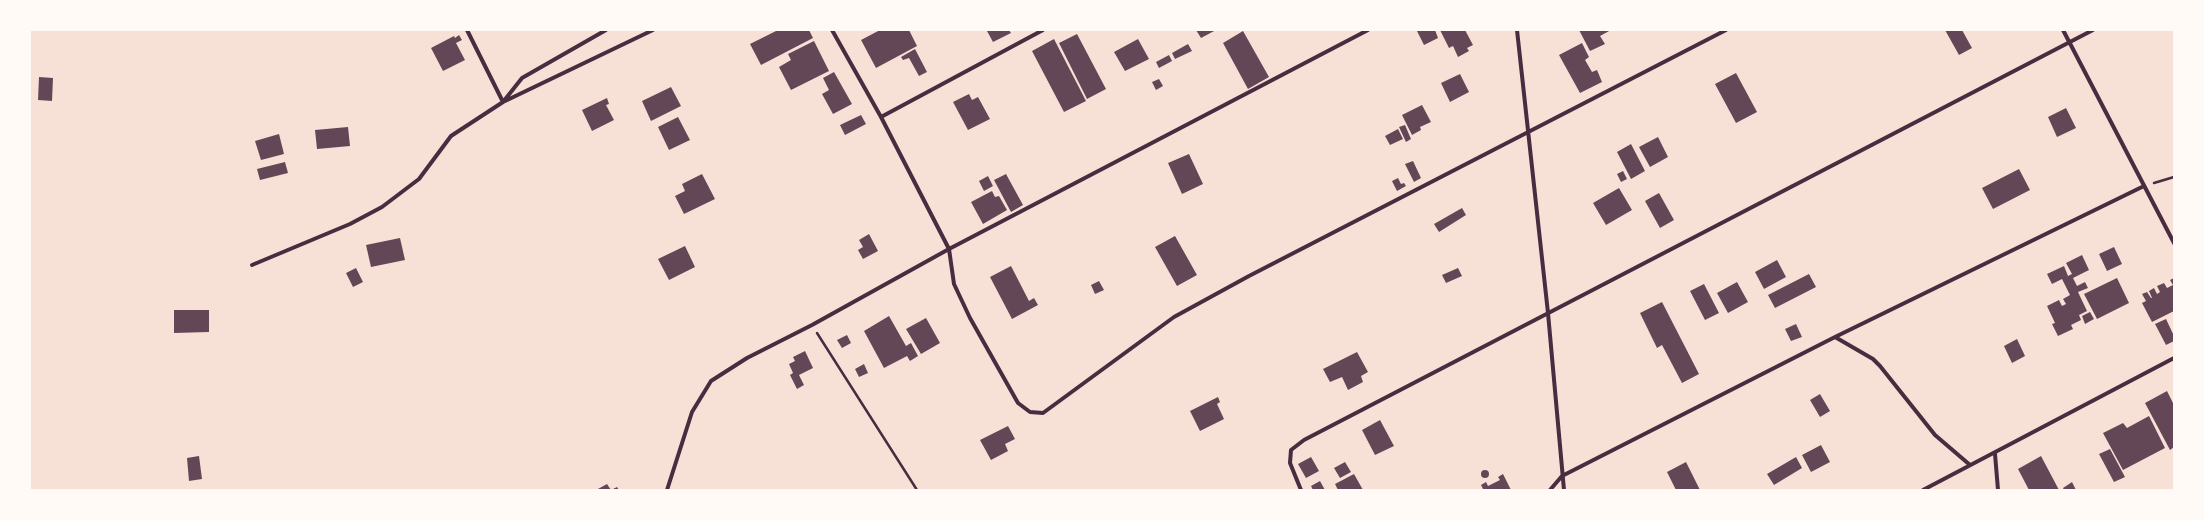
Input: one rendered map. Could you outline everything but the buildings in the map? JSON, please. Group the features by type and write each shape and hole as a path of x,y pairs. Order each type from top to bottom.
{"street":[{"path":"466,30 503,102"},
{"path":"503,102 522,78 606,30"},
{"path":"252,265 350,224 382,207 419,179 451,136 503,102 653,30"},
{"path":"832,30 880,117 949,250 954,284 970,318 1018,403 1030,412 1043,413 1174,317 1249,276 1726,30"},
{"path":"880,117 1043,30"},
{"path":"667,490 692,412 711,381 747,358 812,326 949,250 1368,30"},
{"path":"1517,30 1548,313 1564,490"},
{"path":"2063,30 2174,243"},
{"path":"1301,490 1290,463 1291,450 1304,440 2093,30"},
{"path":"1550,490 1562,476 1835,337 2144,186"},
{"path":"1835,337 1873,359 1935,435 1970,465"},
{"path":"1923,490 1970,465 1995,454 2174,358"},
{"path":"1995,454 1998,490"}],"path":[{"path":"2144,186 2174,177"},
{"path":"812,326 918,490"}]}
